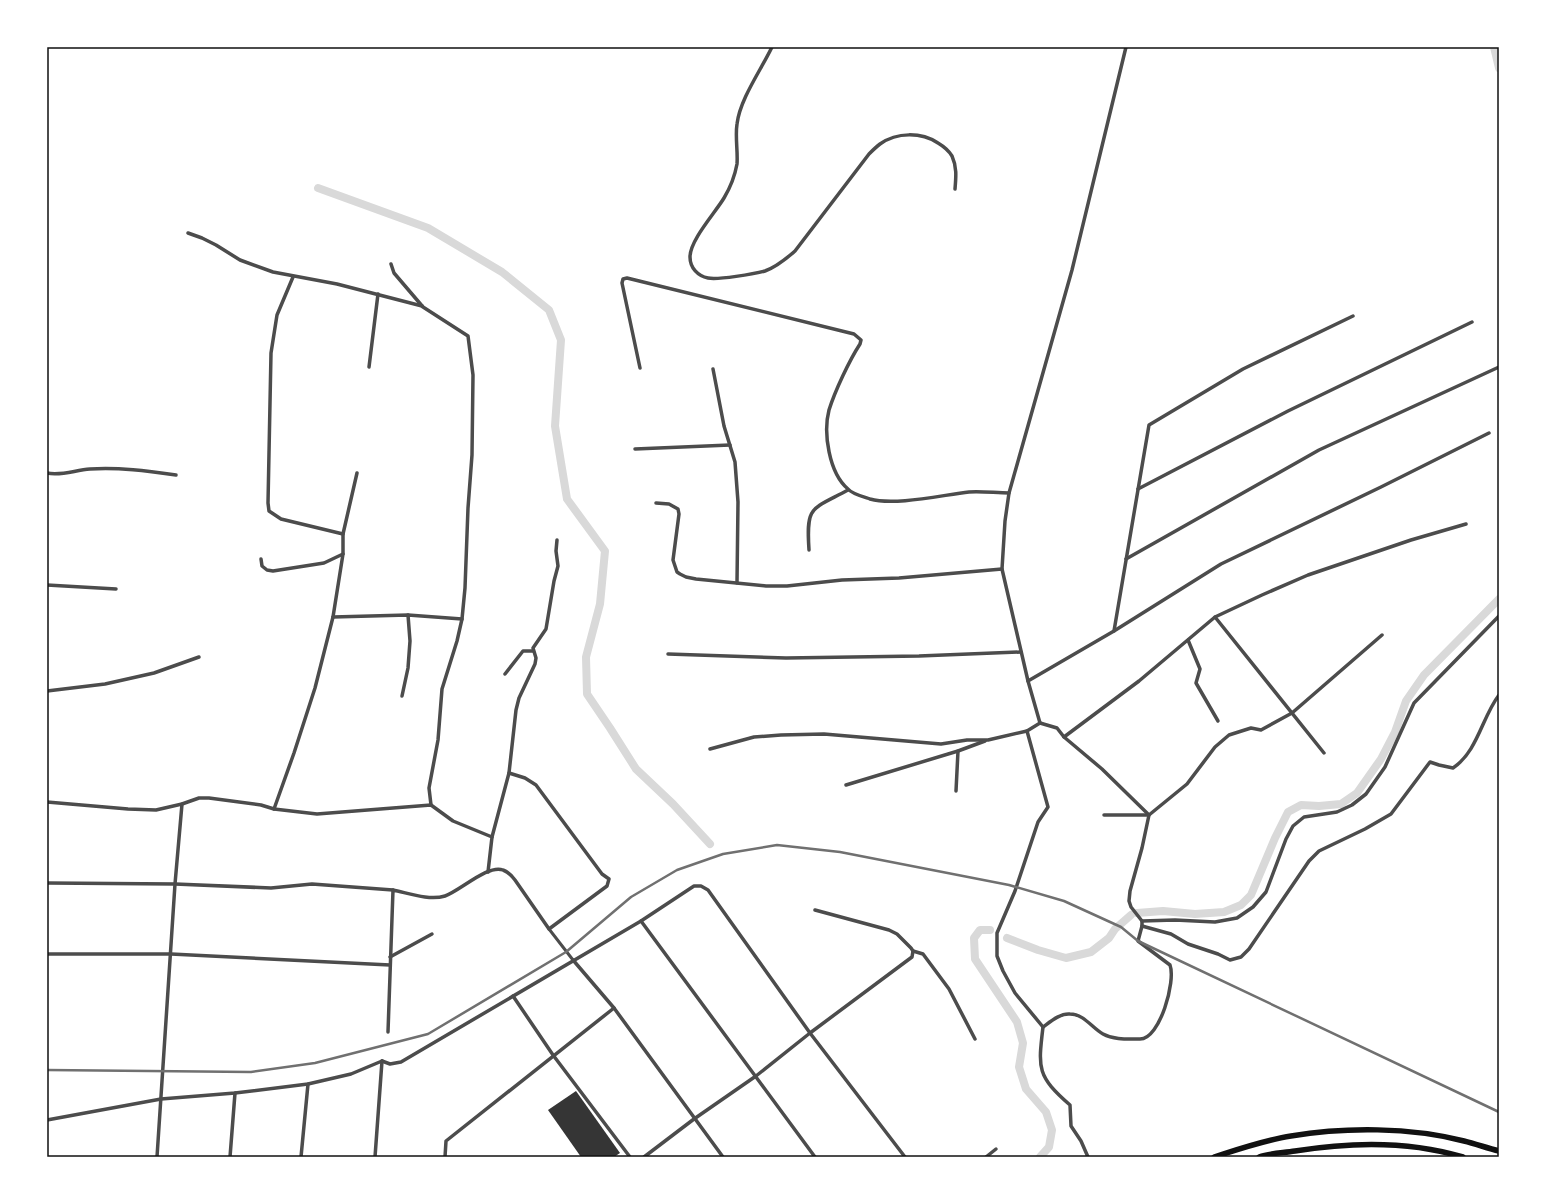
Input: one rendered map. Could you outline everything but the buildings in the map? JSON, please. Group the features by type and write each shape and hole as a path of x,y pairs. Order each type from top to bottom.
{"main road":[{"path":"1214,1157 1290,1136 1334,1131 1374,1130 1422,1133 1463,1140 1499,1152"},
{"path":"1259,1157 1323,1146 1368,1145 1411,1147 1464,1157"}],"street":[{"path":"772,47 745,98 737,124 737,163 725,197 691,248 690,259 693,268 698,275 709,279 743,276 766,271 781,262 795,251 869,154 880,144 897,136 915,135 930,138 942,145 951,154 956,169 955,189"},
{"path":"1040,723 1028,681 1002,569 1004,521 1009,493 1072,270 1126,47"},
{"path":"188,233 216,244 240,260 273,272 293,277 337,284 423,307 468,336 473,375 472,455 468,508 465,588 462,619 457,641 442,689 438,740 429,788 431,805"},
{"path":"391,264 394,273 423,307"},
{"path":"293,277 277,316 271,352 269,511 281,519 343,534"},
{"path":"640,368 622,283 623,280 627,278 854,334 861,340 860,344 840,383 829,411 827,432 829,456 837,476 848,490 870,499 896,501 971,492 1009,493"},
{"path":"369,367 378,294"},
{"path":"1114,631 1149,425 1243,369 1353,316"},
{"path":"1138,490 1288,411 1472,322"},
{"path":"1126,559 1319,450 1499,367"},
{"path":"713,369 724,426 735,462 738,502 737,583"},
{"path":"1028,681 1114,631 1221,564 1381,488 1489,433"},
{"path":"636,449 730,444"},
{"path":"47,473 56,475 90,469 119,469 176,474"},
{"path":"274,809 294,753 314,688 332,618 342,554 343,534 357,472"},
{"path":"809,550 808,522 812,511 824,502 848,490"},
{"path":"656,503 669,504 678,509 679,514 673,560 677,572 696,579 766,586 787,586 842,580 1002,569"},
{"path":"1064,737 1139,681 1215,617 1308,575 1411,540 1466,524"},
{"path":"488,872 492,837 509,773 516,710 519,698 536,661 533,651 534,645 546,629 548,623 554,581 558,566 556,551 557,540"},
{"path":"260,559 262,566 267,570 273,571 324,563 342,554"},
{"path":"47,585 116,589"},
{"path":"332,618 408,615 462,619"},
{"path":"402,696 408,668 410,642 408,615"},
{"path":"1142,921 1175,920 1215,922 1237,918 1253,907 1266,892 1286,839 1293,826 1304,816 1337,812 1352,805 1366,794 1385,767 1414,702 1499,616"},
{"path":"1215,617 1324,753"},
{"path":"1042,1027 1060,1016 1069,1013 1080,1016 1102,1034 1116,1039 1142,1040 1152,1034 1158,1025 1167,1000 1172,970 1170,965 1138,941 1142,921 1131,908 1129,901 1130,891 1142,848 1149,815 1187,784 1215,747 1229,735 1251,728 1261,730 1292,713 1382,635"},
{"path":"1188,640 1200,668 1196,683 1218,721"},
{"path":"505,674 523,651 533,651"},
{"path":"668,654 786,658 919,656 1021,652"},
{"path":"47,691 119,681 154,673 199,657"},
{"path":"1142,926 1171,934 1188,944 1218,954 1230,960 1241,957 1249,949 1309,861 1319,851 1365,829 1391,814 1430,762 1439,766 1453,768 1460,763 1482,730 1494,701 1499,695"},
{"path":"846,785 958,751 988,740 1027,731 1040,723 1057,728 1064,737 1102,769 1149,815"},
{"path":"1027,731 1048,807 1038,822 1015,891 997,933 997,956 1015,993 1042,1027 1040,1056 1043,1076 1054,1090 1070,1105 1071,1126 1081,1141 1088,1157"},
{"path":"710,749 754,737 781,735 824,734 940,744 967,740 988,740"},
{"path":"956,791 958,751"},
{"path":"509,773 525,778 536,785 602,874 609,879 607,886 604,889 549,929"},
{"path":"47,802 156,810 182,804 199,798 209,798 261,805 274,809 317,814 431,805 453,821 492,837"},
{"path":"156,1157 182,804"},
{"path":"1104,815 1149,815"},
{"path":"47,883 175,884 271,888 312,884 393,890 430,897 444,896 488,872 498,869 509,873 573,960 614,1008 723,1157"},
{"path":"47,1120 161,1099 235,1093 308,1084 351,1074 382,1061 390,1064 396,1064 641,921 694,886 701,886 708,890 810,1033 905,1157"},
{"path":"388,1032 393,890"},
{"path":"815,910 894,932 913,951 923,954 949,989 976,1039"},
{"path":"641,921 815,1157"},
{"path":"390,957 432,934"},
{"path":"644,1157 694,1119 756,1076 810,1033 912,957 913,951"},
{"path":"47,954 171,954 390,965"},
{"path":"513,996 553,1055 630,1157"},
{"path":"445,1157 446,1141 614,1008"},
{"path":"375,1157 382,1061"},
{"path":"301,1157 308,1084"},
{"path":"230,1157 235,1093"},
{"path":"986,1157 996,1149"}],"waterway":[{"path":"1494,47 1499,68"},
{"path":"318,188 428,228 502,272 549,310 561,340 555,426 567,499 605,551 600,604 586,657 587,694 636,769 673,804 710,844"},
{"path":"1137,913 1163,911 1195,914 1224,912 1241,905 1251,895 1275,838 1288,812 1301,805 1319,806 1341,804 1357,793 1381,759 1395,732 1406,701 1424,675 1499,599"},
{"path":"1007,938 1038,950 1066,958 1091,952 1109,938 1115,929 1131,915"},
{"path":"990,930 980,930 974,938 975,959 1017,1022 1023,1043 1019,1067 1026,1089 1046,1112 1052,1130 1049,1147 1040,1157"}],"railway":[{"path":"47,1070 251,1072 315,1063 428,1034 566,952 631,897 677,870 723,854 777,845 840,852 1009,885 1064,901 1121,927 1138,941 1499,1112"}]}
